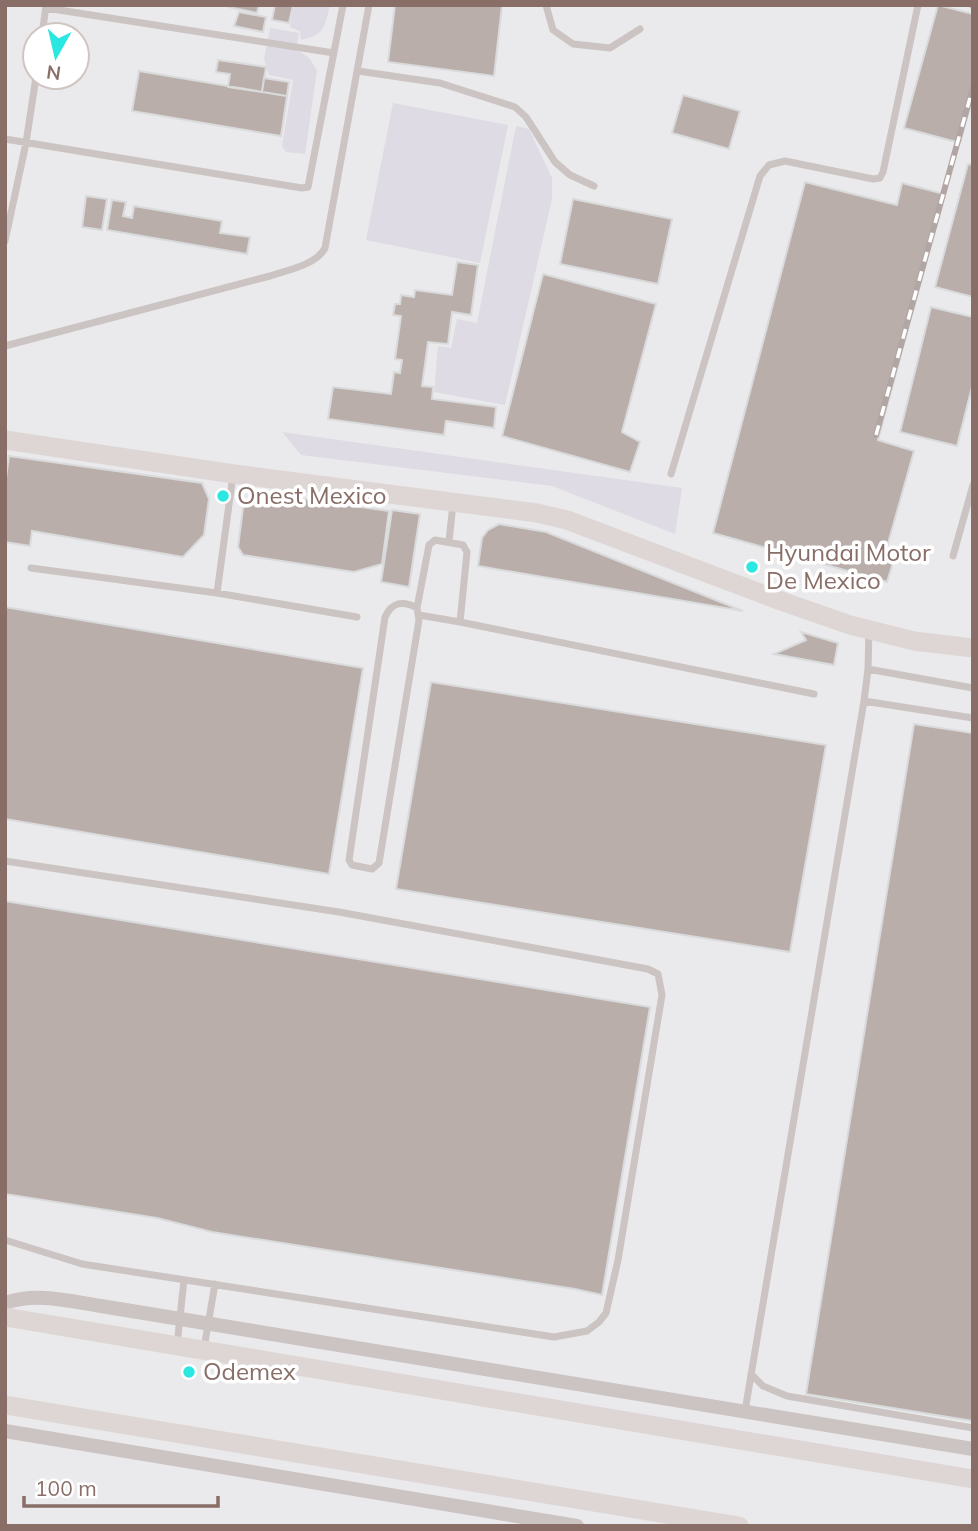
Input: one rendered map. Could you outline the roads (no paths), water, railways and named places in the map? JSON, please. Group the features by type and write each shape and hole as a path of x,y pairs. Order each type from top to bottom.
{"main road":[{"path":"5,440 233,474 501,507 567,520 850,625 914,641 973,648"},
{"path":"5,1317 973,1479"},
{"path":"5,1405 739,1526"}],"street":[{"path":"5,1303 23,1298 44,1297 973,1449"},
{"path":"5,1431 577,1526"}],"lane":[{"path":"5,139 305,188 310,183 343,5"},
{"path":"5,346 270,276 320,256 325,248 369,5"},
{"path":"546,5 553,30 573,44 610,48 639,29"},
{"path":"671,474 760,176 769,165 785,161 873,179 880,178 918,5"},
{"path":"46,7 334,53"},
{"path":"358,71 440,83 515,107 526,117 555,162 577,180 594,186"},
{"path":"5,241 26,144 34,91"},
{"path":"217,593 233,474"},
{"path":"953,556 973,485"},
{"path":"449,541 453,501"},
{"path":"460,622 467,552 463,545 435,540 430,542 418,612 379,863 372,869 356,867 349,860 385,617 392,606 398,603 409,604 418,612 460,622 814,694"},
{"path":"31,568 217,593 357,617"},
{"path":"745,1411 864,701 869,628"},
{"path":"868,669 973,688"},
{"path":"864,701 973,718"},
{"path":"5,861 339,912 648,969 658,974 662,995 618,1260 606,1313 593,1326 578,1334 554,1337 82,1264 5,1240"},
{"path":"176,1347 184,1280"},
{"path":"203,1352 215,1284"},
{"path":"751,1374 763,1386 787,1396 973,1428"}],"railway":[{"path":"876,435 973,87"}],"place":[{"name":"Onest Mexico","path":"223,496"},
{"name":"Hyundai Motor De Mexico","path":"752,567"},
{"name":"Odemex","path":"189,1372"}]}
